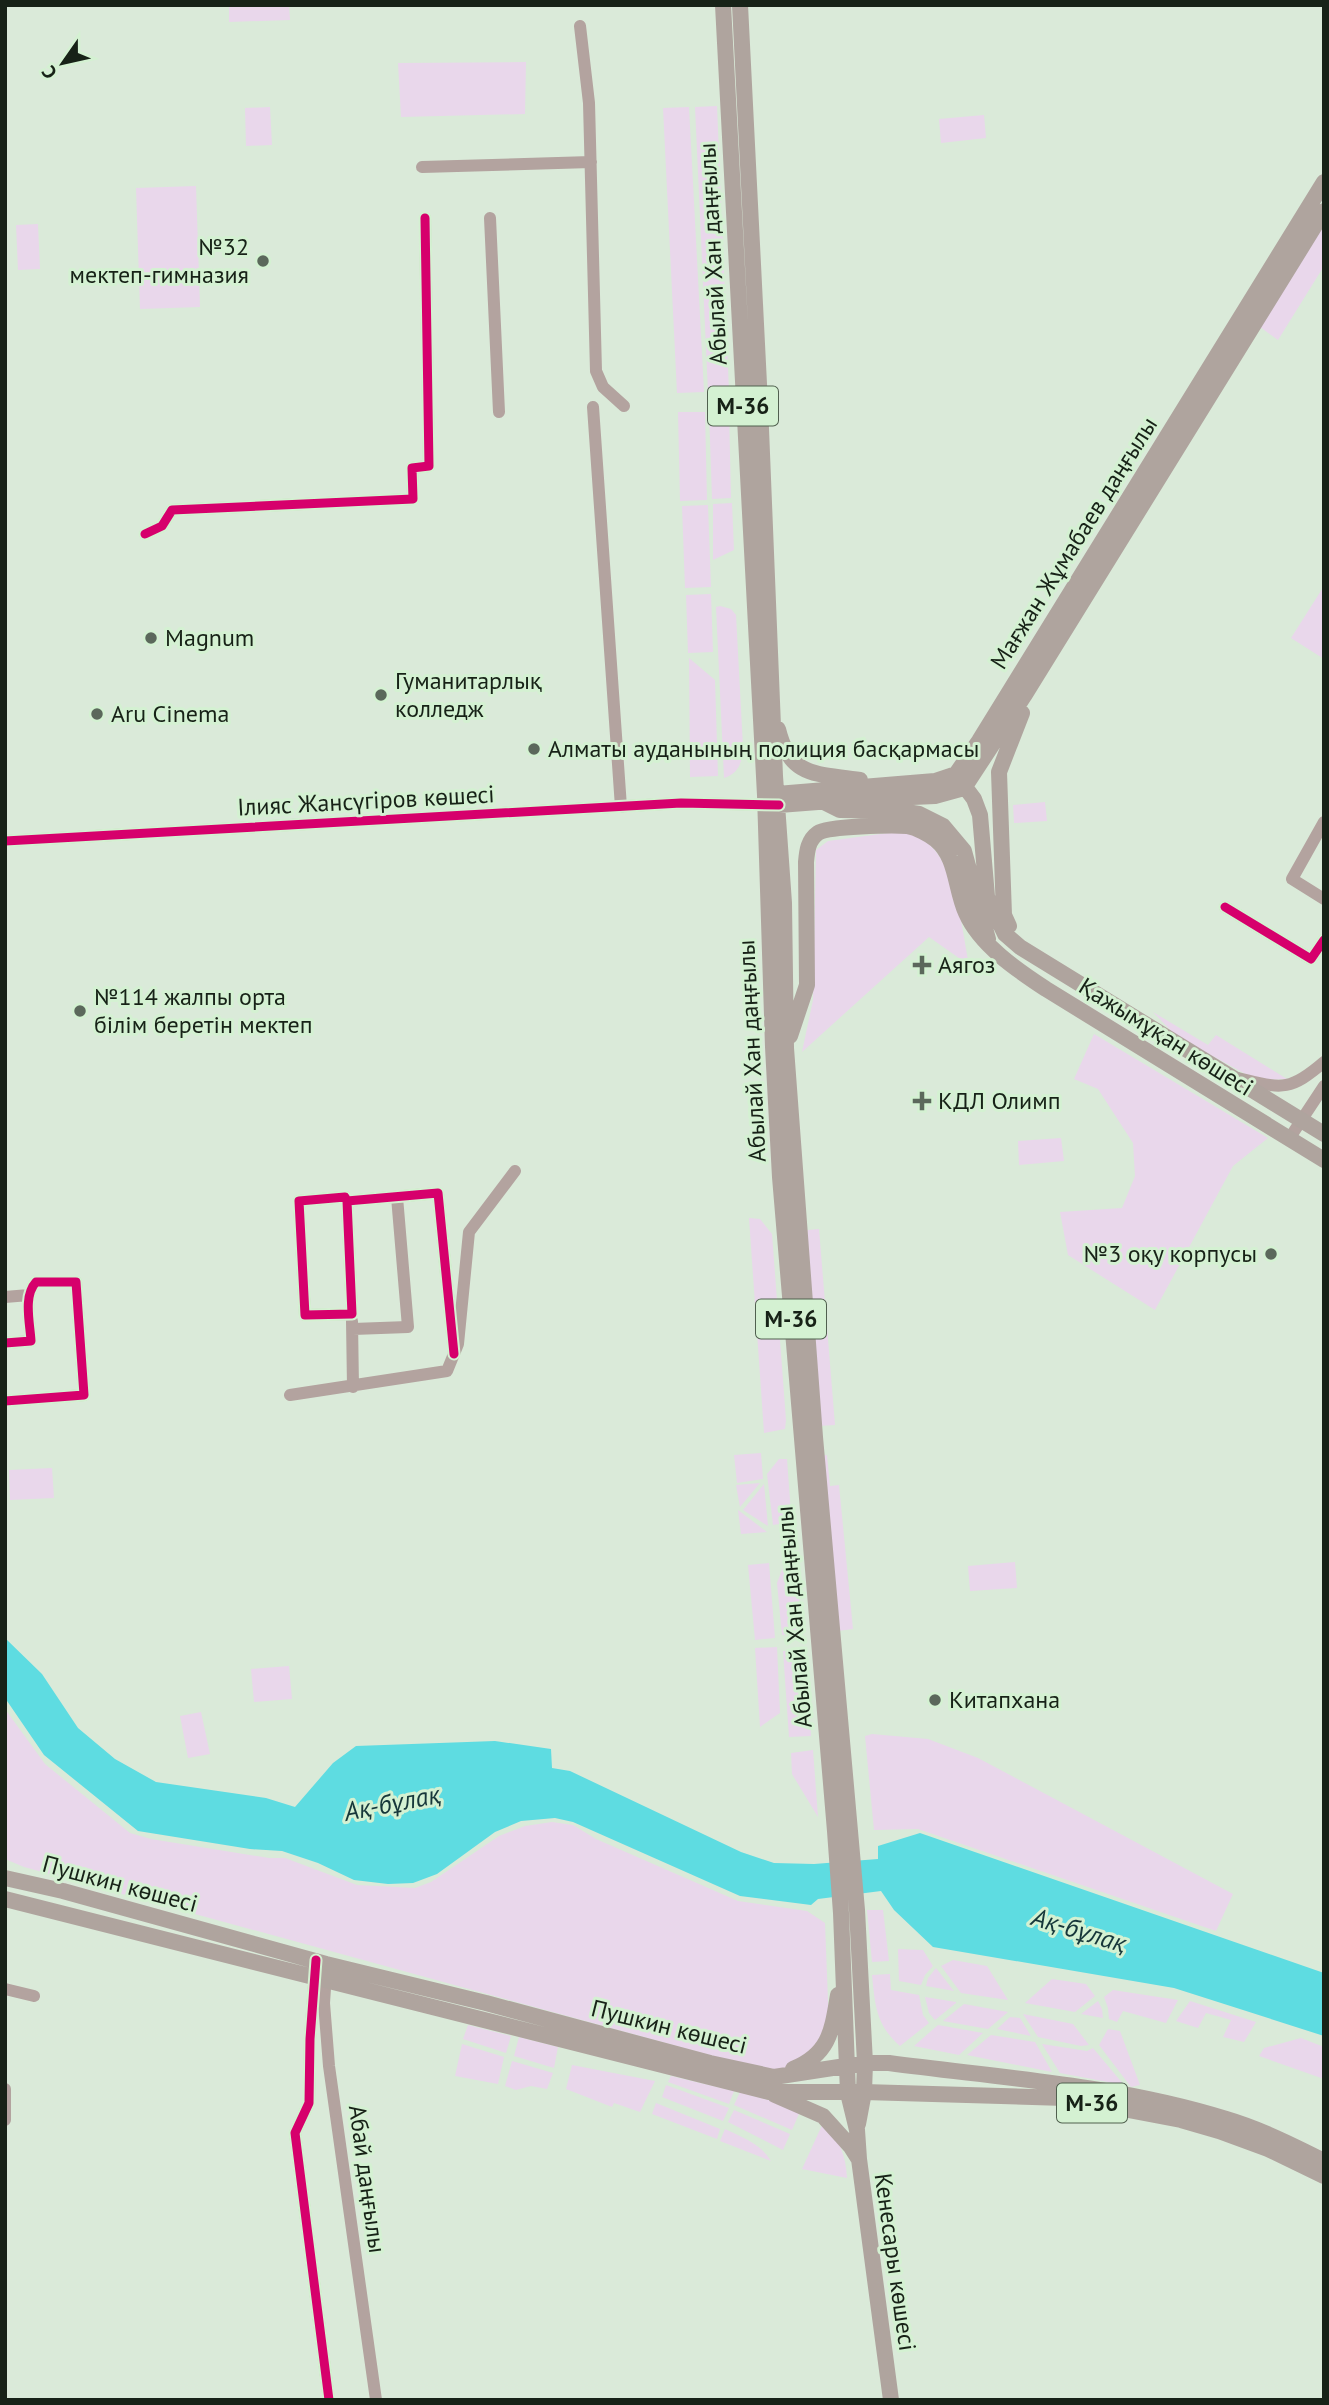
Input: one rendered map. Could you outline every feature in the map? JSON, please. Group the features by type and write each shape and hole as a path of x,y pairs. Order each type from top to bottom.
{"main road":[{"name":"Абылай Хан даңғылы","path":"723,5 771,800 783,903 786,1048 842,1830"},
{"name":"Абылай Хан даңғылы","path":"740,5 761,415 771,679 773,1047 782,1209 865,2063 856,2092"},
{"name":"Мағжан Жұмабаев даңғылы","path":"960,781 979,741 1324,182"},
{"name":"Мағжан Жұмабаев даңғылы","path":"960,781 1024,696 1324,211"},
{"path":"771,679 781,738 795,762 807,771 821,776 886,785"},
{"path":"1020,947 1004,915 999,772 1023,711 1024,696"},
{"path":"771,800 886,785 960,781"},
{"path":"771,800 824,802 935,796 960,781"},
{"path":"960,781 974,799 980,814 990,945"},
{"path":"824,802 840,810 900,810 919,814 943,826 964,851 990,945"},
{"name":"Қажымұқан көшесі","path":"786,1048 807,985 808,846 817,834 830,828 908,826 936,840 946,850 970,922 1009,963 1042,987 1324,1160"},
{"path":"987,897 1005,934 1020,947"},
{"name":"Қажымұқан көшесі","path":"1020,947 1324,1134"},
{"path":"5,1867 63,1891"},
{"name":"Пушкин көшесі","path":"5,1878 63,1891 321,1970"},
{"name":"Пушкин көшесі","path":"5,1899 321,1970 772,2085 856,2092 1065,2098 1181,2120 1268,2149 1324,2176"},
{"name":"Абылай Хан даңғылы","path":"849,1912 843,1965 847,2066 856,2092"},
{"path":"843,1965 832,2030 822,2051 772,2085 823,2116 859,2159"},
{"name":"Пушкин көшесі","path":"772,2085 847,2066 889,2063 1116,2092 1228,2119 1324,2161"},
{"path":"925,2094 917,2082 919,2075 929,2068"},
{"name":"Кенесары көшесі","path":"856,2092 859,2159 891,2400"}],"street":[{"path":"580,26 590,103 596,371 603,387 624,406"},
{"path":"422,167 591,162"},
{"path":"145,534 162,526 172,510 413,499 412,468 429,466 425,218"},
{"path":"490,218 499,412"},
{"path":"593,407 621,807"},
{"name":"Ілияс Жансүгіров көшесі","path":"5,841 681,803 728,805 771,800"},
{"path":"1324,822 1292,878 1324,899"},
{"path":"1225,906 1311,959 1324,940"},
{"path":"1230,1076 1275,1087 1295,1084 1324,1062"},
{"path":"1289,1139 1324,1086"},
{"path":"290,1395 447,1371 458,1344 469,1231 515,1171"},
{"path":"352,1314 305,1315 299,1201 438,1193 454,1354"},
{"path":"353,1329 408,1327 397,1197"},
{"path":"347,1200 354,1387"},
{"path":"5,1343 32,1341 29,1296 30,1289 37,1282 76,1282 84,1395 5,1401"},
{"path":"5,1297 29,1296"},
{"path":"321,1970 310,2039 309,2103 295,2133 329,2400"},
{"name":"Абай даңғылы","path":"321,1970 329,2066 372,2399"},
{"path":"5,1989 34,1996"},
{"path":"5,2089 5,2120"}],"shaded area":[{"path":"229,5 289,5 290,20 229,22"},
{"path":"526,62 525,114 401,117 398,63"},
{"path":"717,106 729,391 708,392 695,107"},
{"path":"270,107 272,145 246,146 245,108"},
{"path":"689,107 704,392 677,393 663,108"},
{"path":"984,115 986,138 941,143 939,119"},
{"path":"196,186 200,307 140,309 136,188"},
{"path":"38,224 40,269 18,270 16,225"},
{"path":"1324,224 1324,266 1278,340 1260,327"},
{"path":"709,411 729,411 731,498 712,499"},
{"path":"678,412 705,412 707,500 680,501"},
{"path":"732,503 734,550 713,560 713,504"},
{"path":"708,505 711,587 685,588 682,506"},
{"path":"1324,586 1324,659 1291,638"},
{"path":"711,594 713,652 688,653 686,595"},
{"path":"716,607 731,609 736,615 743,747 739,767 724,778"},
{"path":"689,658 715,680 718,776 690,777"},
{"path":"1045,802 1047,821 1014,823 1013,805"},
{"path":"909,832 932,847 947,871 957,903 969,965 929,937 802,1052 813,1000 816,850 828,841"},
{"path":"1153,1012 1208,1045 1216,1035 1287,1079 1267,1080 1251,1077 1176,1036"},
{"path":"1094,1034 1268,1138 1233,1166 1155,1310 1068,1255 1060,1212 1122,1208 1135,1176 1133,1143 1098,1089 1074,1079"},
{"path":"1061,1138 1064,1161 1019,1165 1018,1141"},
{"path":"749,1218 760,1219 772,1234 786,1420 785,1429 764,1433"},
{"path":"819,1229 835,1425 818,1426 803,1234 808,1230"},
{"path":"761,1453 763,1479 737,1483 734,1455"},
{"path":"827,1455 830,1486 839,1485 853,1629 838,1631 819,1456"},
{"path":"779,1459 787,1459 791,1514 785,1523 773,1525 767,1474"},
{"path":"52,1468 54,1498 10,1500 9,1470"},
{"path":"760,1483 740,1507 736,1485"},
{"path":"764,1484 768,1526 743,1510"},
{"path":"738,1510 767,1532 741,1534"},
{"path":"1015,1562 1017,1588 970,1591 968,1566"},
{"path":"769,1563 775,1638 755,1640 748,1565"},
{"path":"789,1566 797,1583 803,1631 798,1636 782,1635 777,1583 783,1567"},
{"path":"777,1647 780,1713 760,1727 755,1648"},
{"path":"805,1650 811,1736 789,1737 783,1651"},
{"path":"289,1666 292,1699 254,1702 251,1669"},
{"path":"5,1709 45,1764 130,1833 151,1839 269,1858 285,1858 357,1885 415,1888 431,1882 499,1836 525,1826 552,1822 573,1825 596,1839 738,1901 807,1911 825,1923 829,2027 808,2059 775,2073 24,1867 5,1859"},
{"path":"201,1712 210,1754 188,1758 180,1716"},
{"path":"872,1734 928,1739 978,1758 1233,1894 1216,1931 918,1829 874,1830 865,1736"},
{"path":"813,1750 818,1817 792,1774 791,1753"},
{"path":"867,1910 883,1910 889,1961 872,1962"},
{"path":"898,1949 923,1950 933,1966 921,1985 899,1981"},
{"path":"953,1960 987,1966 1008,2000 961,1993 941,1966"},
{"path":"936,1968 954,1991 926,1986 928,1978"},
{"path":"890,1974 891,1990 919,1995 923,2015 929,2023 900,2046 881,2022 874,1996 872,1975"},
{"path":"1052,1979 1086,1984 1095,1996 1075,2012 1025,2003"},
{"path":"1113,1990 1178,2000 1166,2023 1123,2011 1117,2022 1109,2019 1104,1997"},
{"path":"925,1997 956,2003 935,2020 929,2013"},
{"path":"1098,2001 1103,2018 1081,2014"},
{"path":"1190,2001 1256,2022 1244,2042 1223,2037 1231,2020 1206,2013 1198,2028 1176,2021"},
{"path":"964,2004 1008,2012 988,2029 943,2021"},
{"path":"1023,2014 1073,2024 1089,2045 1081,2046 1038,2037"},
{"path":"1010,2017 1020,2018 1031,2036 997,2029"},
{"path":"468,2025 511,2036 506,2053 463,2039"},
{"path":"938,2025 983,2033 959,2055 914,2046"},
{"path":"1108,2029 1120,2031 1140,2085 1131,2087 1099,2045"},
{"path":"991,2035 1035,2042 1052,2072 967,2055"},
{"path":"519,2037 558,2047 554,2068 514,2056"},
{"path":"1301,2038 1324,2047 1324,2079 1259,2056 1264,2048"},
{"path":"462,2044 504,2057 498,2084 455,2076"},
{"path":"1042,2044 1087,2051 1093,2048 1124,2085 1060,2073"},
{"path":"512,2061 553,2073 547,2089 531,2086 516,2090 505,2086"},
{"path":"572,2065 655,2081 640,2112 614,2103 612,2107 566,2089"},
{"path":"671,2076 734,2091 729,2104 668,2082"},
{"path":"666,2085 729,2108 723,2121 662,2097"},
{"path":"740,2092 801,2109 792,2130 734,2105"},
{"path":"656,2103 720,2129 717,2139 652,2114"},
{"path":"734,2110 790,2134 783,2150 728,2122"},
{"path":"823,2123 841,2148 847,2178 802,2169"},
{"path":"725,2129 756,2145 771,2161 720,2141"}],"water":[{"name":"Ақ-бұлақ","path":"5,1638 42,1674 78,1728 115,1759 156,1782 266,1798 295,1807 333,1763 356,1746 495,1741 551,1749 552,1768 570,1771 741,1852 774,1863 814,1864 878,1859 878,1846 920,1833 1324,1973 1324,2036 1174,1988 933,1947 894,1910 881,1891 818,1899 811,1905 740,1896 573,1822 555,1818 521,1821 495,1832 437,1874 413,1883 388,1884 354,1880 318,1863 282,1851 250,1849 138,1831 44,1755 5,1698"}],"cycle path":[{"path":"145,534 162,526 172,510 413,499 412,468 429,466 425,218"},
{"path":"5,841 681,803 779,805"},
{"path":"1225,907 1311,959 1324,940"},
{"path":"347,1201 352,1314 305,1315 299,1201 345,1197 347,1201 438,1193 454,1354"},
{"path":"5,1343 31,1341 28,1302 36,1282 76,1282 84,1395 5,1401"},
{"path":"316,1960 310,2039 309,2103 295,2133 329,2400"}],"place":[{"name":"№32 мектеп-гимназия","path":"263,261"},
{"name":"Magnum","path":"151,638"},
{"name":"Гуманитарлық колледж","path":"381,695"},
{"name":"Aru Cinema","path":"97,714"},
{"name":"Алматы ауданының полиция басқармасы","path":"534,749"},
{"name":"Аягоз","path":"922,965"},
{"name":"№114 жалпы орта білім беретін мектеп","path":"80,1011"},
{"name":"КДЛ Олимп","path":"922,1101"},
{"name":"№3 оқу корпусы","path":"1271,1254"},
{"name":"Китапхана","path":"935,1700"}]}
